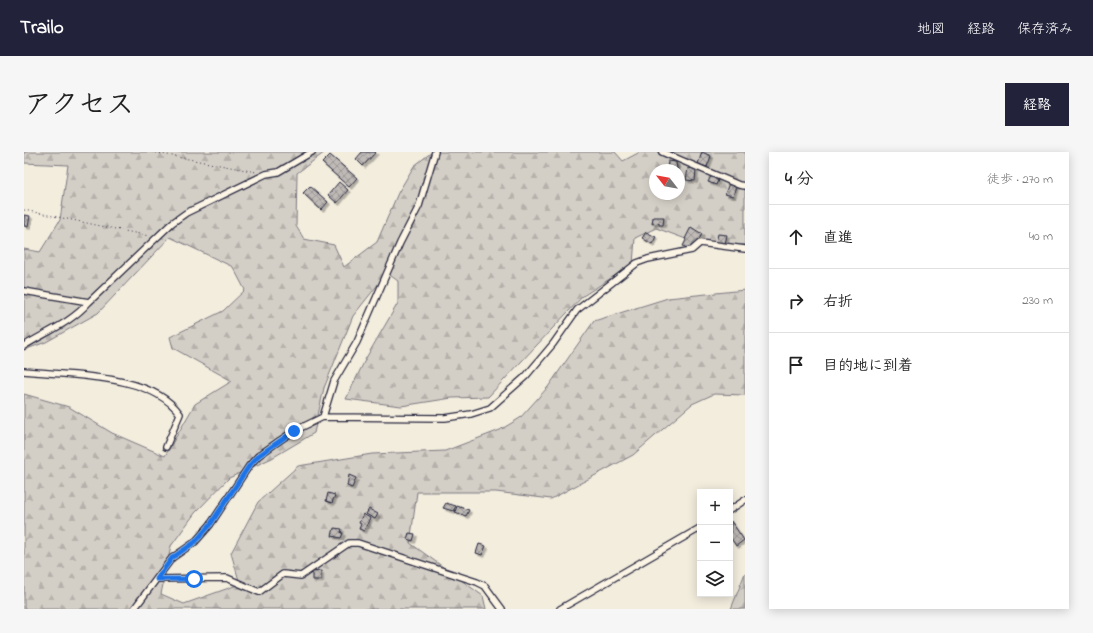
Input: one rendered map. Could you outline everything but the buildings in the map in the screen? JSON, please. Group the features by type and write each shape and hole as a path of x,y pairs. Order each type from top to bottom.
{"street":[{"path":"24,346 55,330 83,309 157,238 186,213 266,174 278,172 312,152"},
{"path":"323,418 334,381 357,342 400,243 419,206 435,152"},
{"path":"662,152 739,186 745,186"},
{"path":"134,609 172,558 195,542 210,525 249,466 258,456 294,431 323,418 445,418 471,414 490,408 526,376 553,344 577,310 637,263 648,259 692,250 700,243 745,249"},
{"path":"24,291 89,302"},
{"path":"24,371 113,380 146,388 165,399 180,414 166,447"},
{"path":"733,508 745,500"},
{"path":"560,609 697,530"},
{"path":"157,579 227,578 259,592 283,574 301,576 349,543 358,544 476,582 485,586 502,609"}],"path":[{"path":"152,152 266,174"},
{"path":"24,210 157,238"}],"green space":[{"path":"24,152 325,152 297,173 296,226 304,239 334,245 344,267 377,242 398,193 414,166 432,152 615,152 623,161 640,152 745,152 745,245 694,242 656,228 635,238 633,264 583,296 488,397 452,398 401,406 346,399 366,358 398,303 398,281 387,273 353,316 324,388 314,433 272,458 229,478 195,513 171,546 161,594 184,604 240,584 231,553 258,502 298,466 372,454 445,451 500,430 520,418 548,387 594,321 668,298 745,290 745,395 714,394 692,404 633,455 551,499 496,492 417,492 410,543 483,596 486,609 24,609 24,394 69,407 112,433 165,456 195,404 232,381 173,348 170,337 223,311 245,290 233,267 170,237 98,313 46,342 24,350 24,249 40,252 60,220 68,165 24,163"},
{"path":"745,573 745,609 731,609"}],"route":[{"path":"194,579 157,579 172,558 195,542 210,525 249,466 258,456 294,431"}]}
